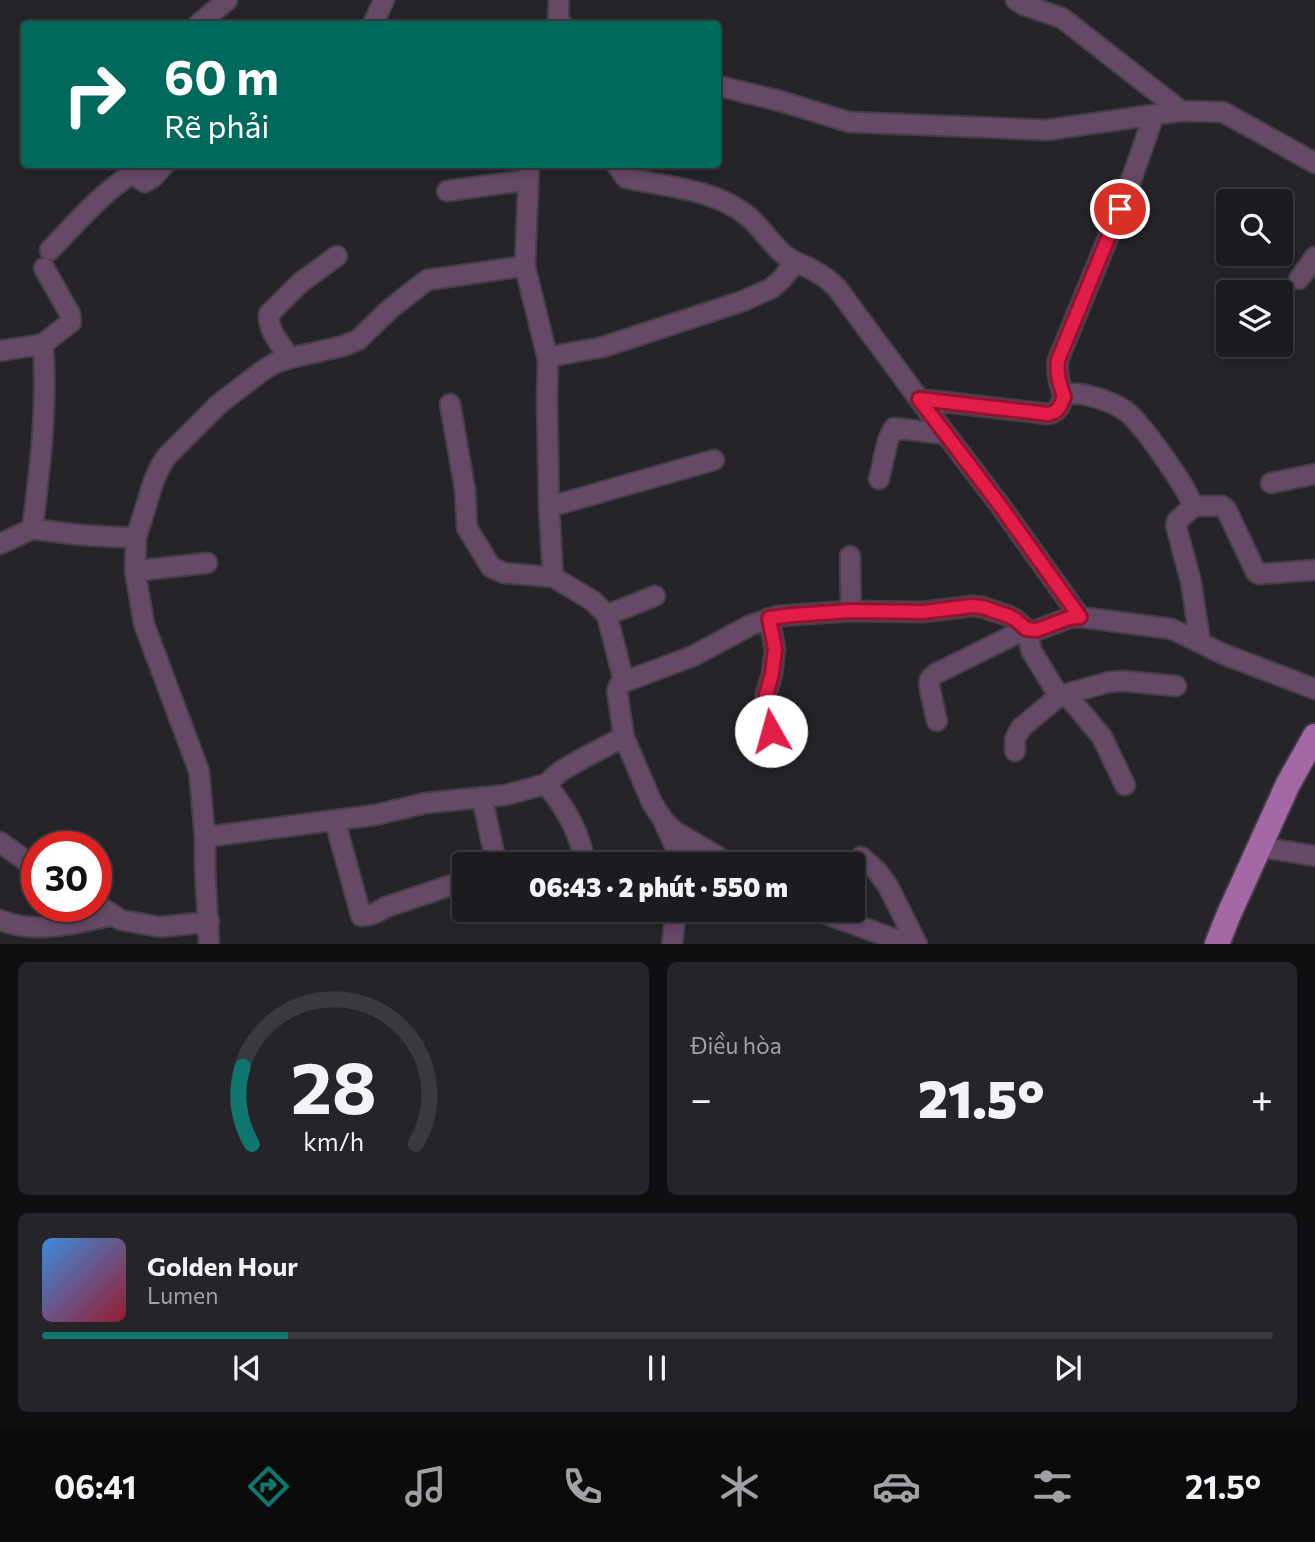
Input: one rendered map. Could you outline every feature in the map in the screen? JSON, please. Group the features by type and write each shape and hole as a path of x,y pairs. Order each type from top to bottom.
{"main road":[{"path":"1217,943 1288,783 1315,736"}],"street":[{"path":"202,21 227,0"},
{"path":"374,21 384,0"},
{"path":"558,0 559,21"},
{"path":"1016,0 1024,5 1060,8 1062,18 1181,111"},
{"path":"721,87 849,122 1047,130 1181,111 1223,112 1315,163"},
{"path":"1064,397 1059,382 1058,360 1128,189 1154,115"},
{"path":"0,351 43,344 71,322 47,259 103,195 131,174 145,182 161,168"},
{"path":"619,168 626,178 711,196 738,209 786,256 815,271 838,288 1080,617"},
{"path":"447,191 528,172 525,266 548,360 549,507 553,577"},
{"path":"290,358 271,330 269,314 300,283 337,256"},
{"path":"1299,279 1315,257"},
{"path":"548,360 553,356 603,347 743,301 772,288 795,262"},
{"path":"209,943 205,837 199,771 144,624 135,571 136,538 154,480 167,456 219,404 275,363 358,340 390,309 427,280 525,266"},
{"path":"32,529 37,505 44,421 43,344"},
{"path":"919,399 1048,414 1058,410 1066,394 1075,393 1102,400 1130,414 1191,500 1190,510 1177,520 1176,526 1191,582 1200,642"},
{"path":"450,404 465,490 467,528 491,567 504,573 553,577 593,601 607,615 624,682"},
{"path":"878,479 888,440 894,428 945,434"},
{"path":"549,507 714,460"},
{"path":"1271,483 1315,474"},
{"path":"1192,506 1223,506 1226,509 1255,572 1259,574 1315,570"},
{"path":"0,544 32,529 136,538"},
{"path":"850,556 851,611"},
{"path":"135,571 207,563"},
{"path":"607,615 655,596"},
{"path":"678,852 664,821 652,803 624,737 617,691 620,684 693,656 751,625 785,615 851,611 923,612 972,606 1009,616 1026,629 1032,652 1062,695 1102,737 1125,785"},
{"path":"937,721 929,685 935,674 1026,629 1037,630 1069,618 1080,617 1172,629 1223,654 1315,689"},
{"path":"769,618 775,649 766,695 771,731"},
{"path":"1015,751 1015,739 1021,728 1062,695 1109,682 1176,686"},
{"path":"205,837 375,816 426,803 506,795 546,784 561,771 624,737"},
{"path":"546,784 577,830 582,852"},
{"path":"482,797 494,852"},
{"path":"335,821 361,916 452,885"},
{"path":"664,821 674,831 710,852"},
{"path":"0,842 21,857"},
{"path":"1260,846 1315,856"},
{"path":"865,861 888,886 917,943"},
{"path":"0,920 22,926 40,927 113,915 121,920 160,927 209,922"},
{"path":"672,943 675,922"},
{"path":"849,922 908,943"}],"route":[{"path":"771,731 766,695 775,649 769,618 851,611 923,612 972,606 1009,616 1032,631 1069,618 1080,617 1023,536 919,399 1055,413 1064,397 1059,382 1058,360 1120,209"}]}
